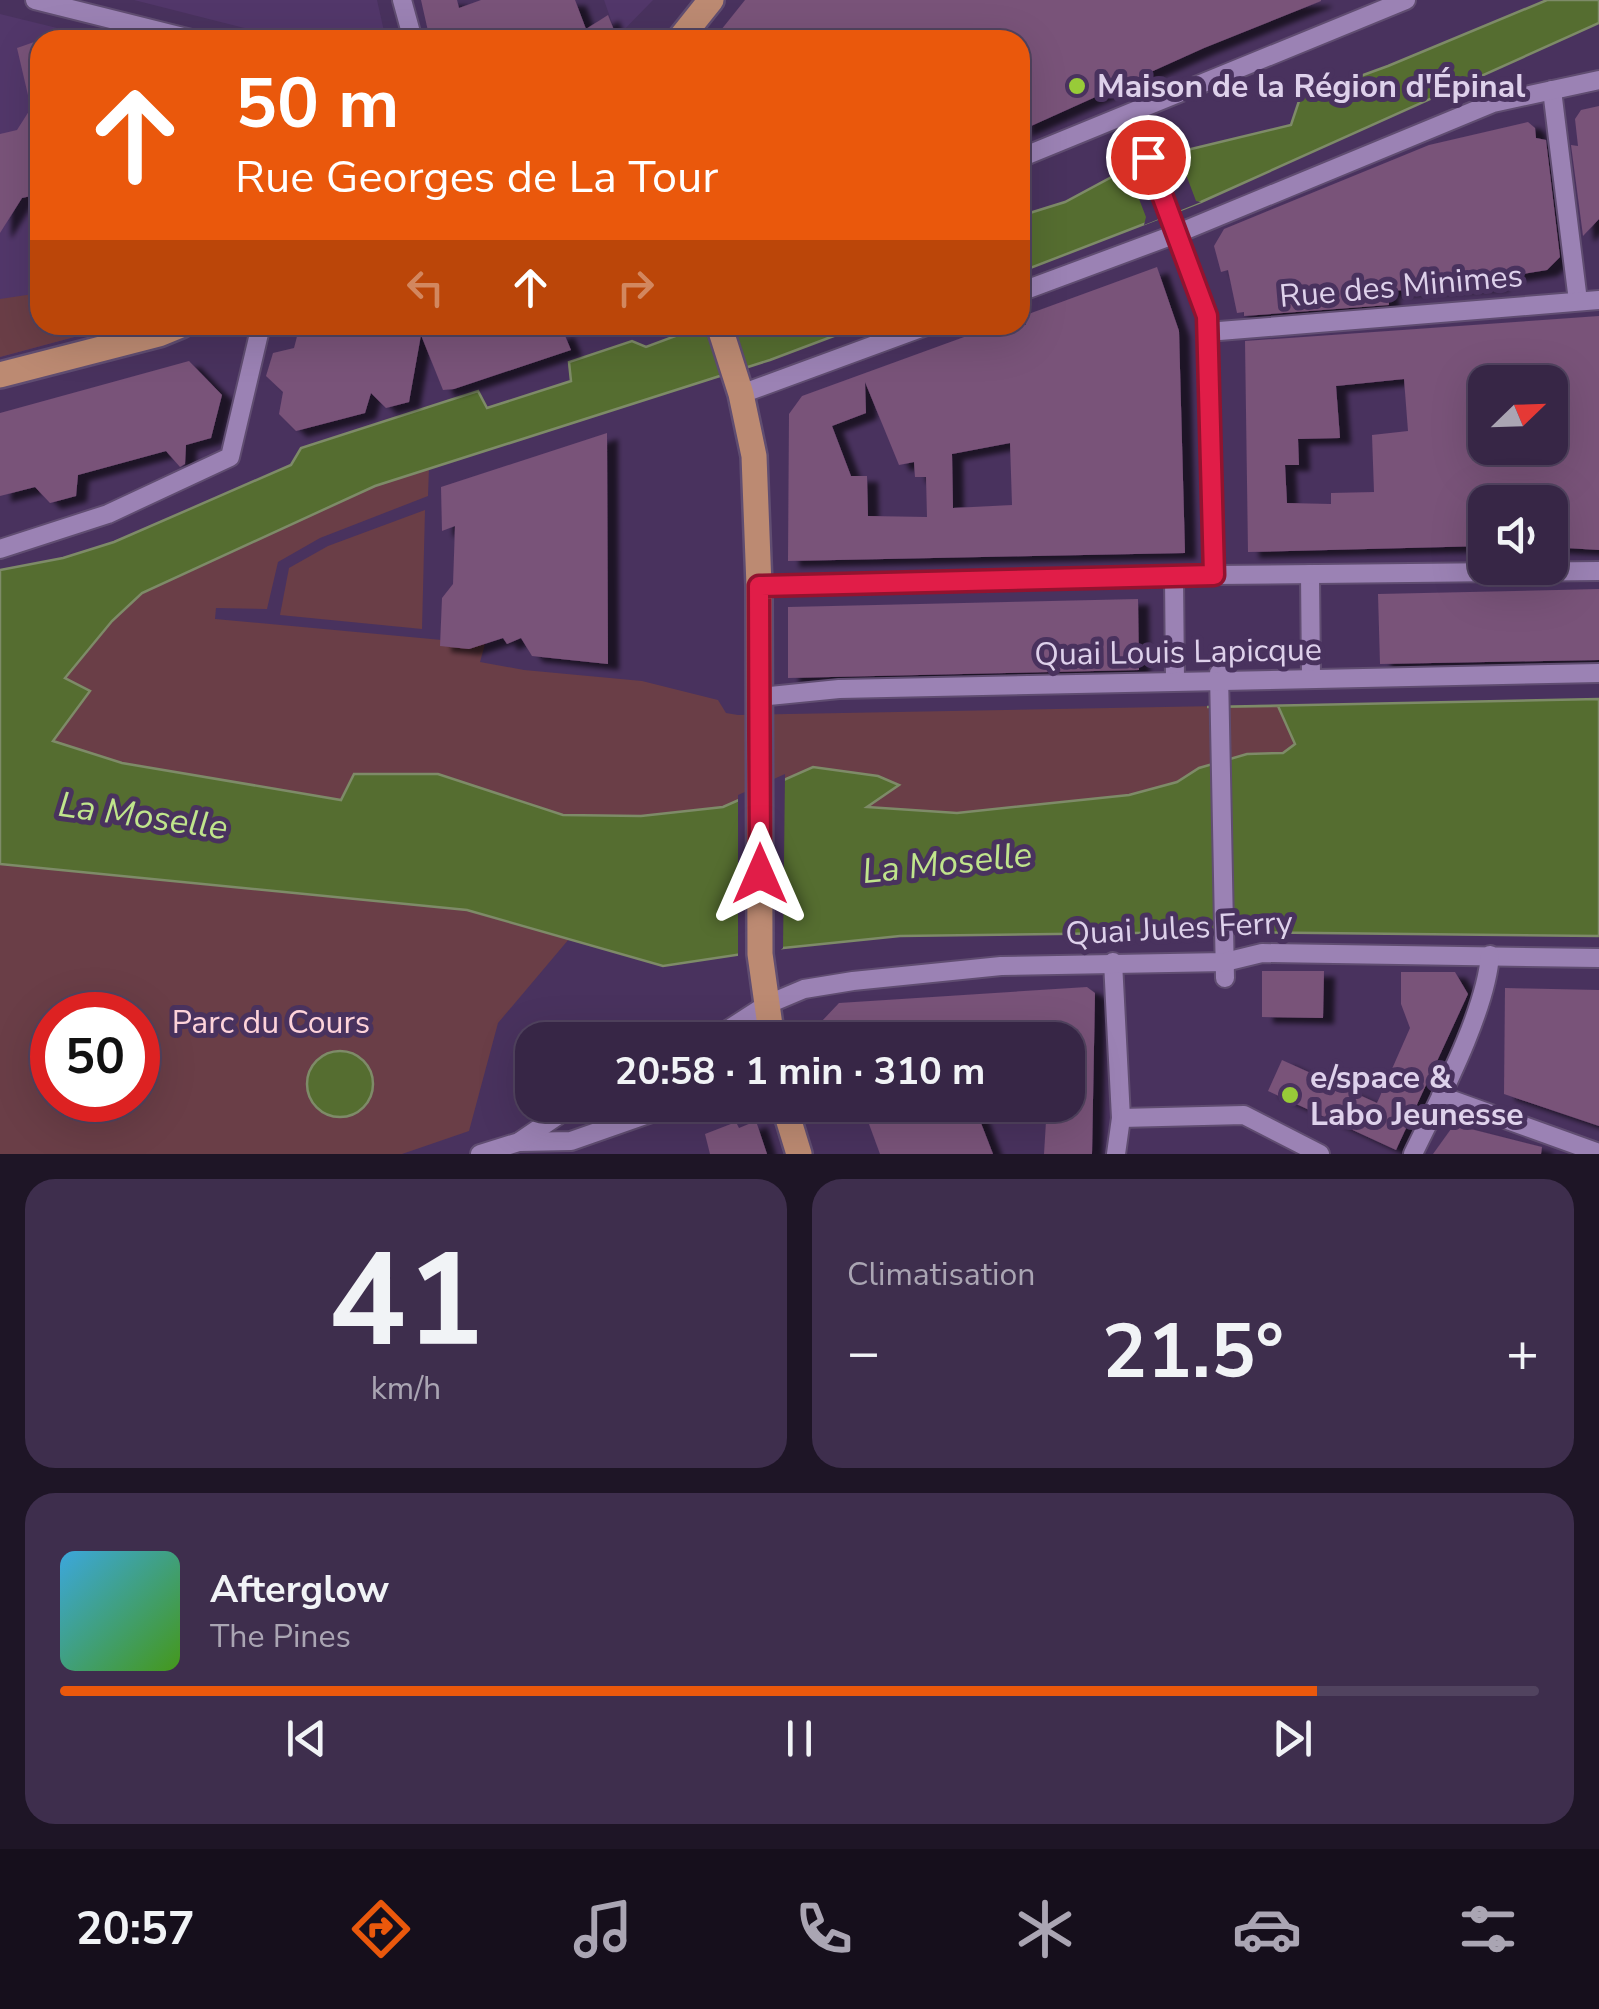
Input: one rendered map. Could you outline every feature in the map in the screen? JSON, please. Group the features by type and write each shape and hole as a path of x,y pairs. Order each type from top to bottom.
{"main road":[{"path":"686,30 711,0"},
{"path":"0,375 155,335"},
{"path":"722,335 741,394 754,456 759,586 760,954 769,1022"},
{"path":"789,1122 799,1154"}],"street":[{"path":"35,0 154,30"},
{"path":"402,0 410,30"},
{"path":"1030,154 1406,0"},
{"path":"1030,288 1173,225 1494,103 1599,80"},
{"path":"1552,90 1578,302"},
{"path":"1132,114 1207,316 1221,575"},
{"name":"Rue des Minimes","path":"1207,332 1599,300"},
{"path":"0,549 108,514 230,457 259,335"},
{"path":"741,394 903,335"},
{"path":"759,586 1599,571"},
{"path":"1310,574 1312,678"},
{"path":"1174,577 1175,681"},
{"name":"Quai Louis Lapicque","path":"759,697 839,689 1175,681 1219,675 1312,678 1599,673"},
{"path":"1219,675 1225,970"},
{"name":"Quai Jules Ferry","path":"739,1022 766,1004 804,989 1001,966 1113,962 1225,970 1262,953 1599,958"},
{"path":"1413,1154 1487,983 1490,955"},
{"path":"1113,962 1121,1118 1116,1154"},
{"path":"1440,1096 1599,1154"},
{"path":"1121,1118 1244,1115 1320,1154"},
{"path":"480,1154 518,1142 548,1122"},
{"path":"518,1142 571,1142 627,1122"}],"shaded area":[{"path":"134,0 377,0 384,30 252,30"},
{"path":"604,0 653,0 624,30 615,30"},
{"path":"0,14 65,30 30,30 30,335 82,335 0,357"}],"green space":[{"path":"30,294 30,335 82,335 0,357 0,299"},
{"path":"429,468 428,496 320,538 278,562 267,609 216,608 215,619 485,644 480,662 642,681 718,700 726,713 738,715 1278,705 1296,744 1283,753 1247,754 1199,768 1177,782 1129,795 957,813 865,807 898,784 813,767 723,807 641,816 563,815 438,774 342,800 122,763 52,741 90,692 65,678 112,621 142,593 375,486"},
{"path":"425,510 422,629 280,615 289,568 328,546"},
{"name":"Parc du Cours","path":"0,864 467,910 569,939 498,1023 469,1131 402,1154 0,1154"}],"water":[{"path":"1547,0 1599,0 1599,23 1201,202 1030,268 1030,213 1065,202 1123,171 1187,150 1291,125 1300,98"},
{"name":"La Moselle","path":"678,335 836,335 770,360 375,486 142,593 112,621 65,678 90,691 53,741 122,763 341,800 354,774 438,774 563,815 641,816 723,807 813,767 878,776 899,785 867,807 957,813 1129,795 1177,782 1199,768 1247,754 1283,753 1295,744 1278,706 1207,707 1599,699 1599,936 1210,932 900,936 663,966 467,910 0,864 0,570 63,558 114,542 291,465 301,448 478,391 487,408 571,381 569,362 632,341 646,347"},
{"path":"340,1051 353,1053 363,1061 371,1071 371,1097 363,1107 353,1115 340,1117 327,1115 317,1107 309,1097 307,1084 309,1071 317,1061 327,1053"}],"pier":[{"path":"1176,148 1196,201 1201,202 1144,225 1146,217 1126,165"},
{"path":"785,774 783,948 776,954 738,960 738,795"}],"building":[{"path":"421,0 457,0 459,8 481,0 575,0 586,29 608,15 614,30 428,30"},
{"path":"745,0 1321,0 1030,126 1030,30 721,30"},
{"path":"30,43 30,104 17,48"},
{"path":"1599,106 1599,219 1583,236 1571,145 1578,146 1575,119 1581,110"},
{"path":"30,110 30,196 22,198 0,233 0,134 17,130"},
{"path":"1528,122 1535,128 1536,138 1546,140 1560,257 1547,270 1498,278 1498,285 1388,291 1389,305 1244,316 1244,312 1237,313 1228,270 1221,272 1214,246 1224,229 1429,145"},
{"path":"1157,267 1179,331 1185,553 788,561 789,414 802,396 970,335 1030,335 1030,313","holes":["865,382 899,465 914,462 915,477 926,477 927,517 868,516 867,476 851,476 832,426 866,413","1010,443 1012,505 953,508 952,454"]},
{"path":"1599,316 1599,550 1568,548 1568,485 1468,485 1468,546 1248,552 1245,341","holes":["1404,379 1408,431 1372,435 1374,492 1331,493 1331,504 1287,503 1285,465 1299,465 1298,439 1340,438 1336,386"]},
{"path":"297,335 421,335 409,402 386,408 371,393 365,413 296,431 279,414 283,392 266,376 273,353 294,348"},
{"path":"421,335 565,335 571,350 454,389 443,390"},
{"path":"189,361 222,395 211,438 186,445 185,464 180,467 166,451 78,475 76,496 50,503 35,487 0,496 0,413"},
{"path":"607,433 608,664 532,656 521,638 507,644 503,638 469,649 440,646 442,598 453,584 455,526 442,531 441,487"},
{"path":"1599,589 1599,660 1380,664 1378,594"},
{"path":"1138,599 1139,670 788,678 788,607"},
{"path":"1262,971 1324,971 1323,1018 1262,1017"},
{"path":"1401,972 1455,972 1468,994 1396,1150 1268,1091 1282,1060 1377,1103 1410,1028 1401,1004"},
{"path":"1087,987 1095,993 1092,1154 1044,1154 1046,1122 1085,1122 1085,1022 821,1022 839,1003"},
{"path":"1505,988 1599,990 1599,1126 1504,1094"},
{"path":"736,1122 739,1128 756,1122 767,1154 710,1154 705,1134"},
{"path":"868,1122 981,1122 993,1154 880,1154"},
{"path":"1459,1126 1542,1147 1541,1154 1433,1154 1451,1129"}],"place":[{"name":"Maison de la Région d'Épinal","path":"1077,86"},
{"name":"e/space & Labo Jeunesse","path":"1290,1095"}],"route":[{"path":"760,874 759,586 1214,575 1207,316 1148,157"}]}
